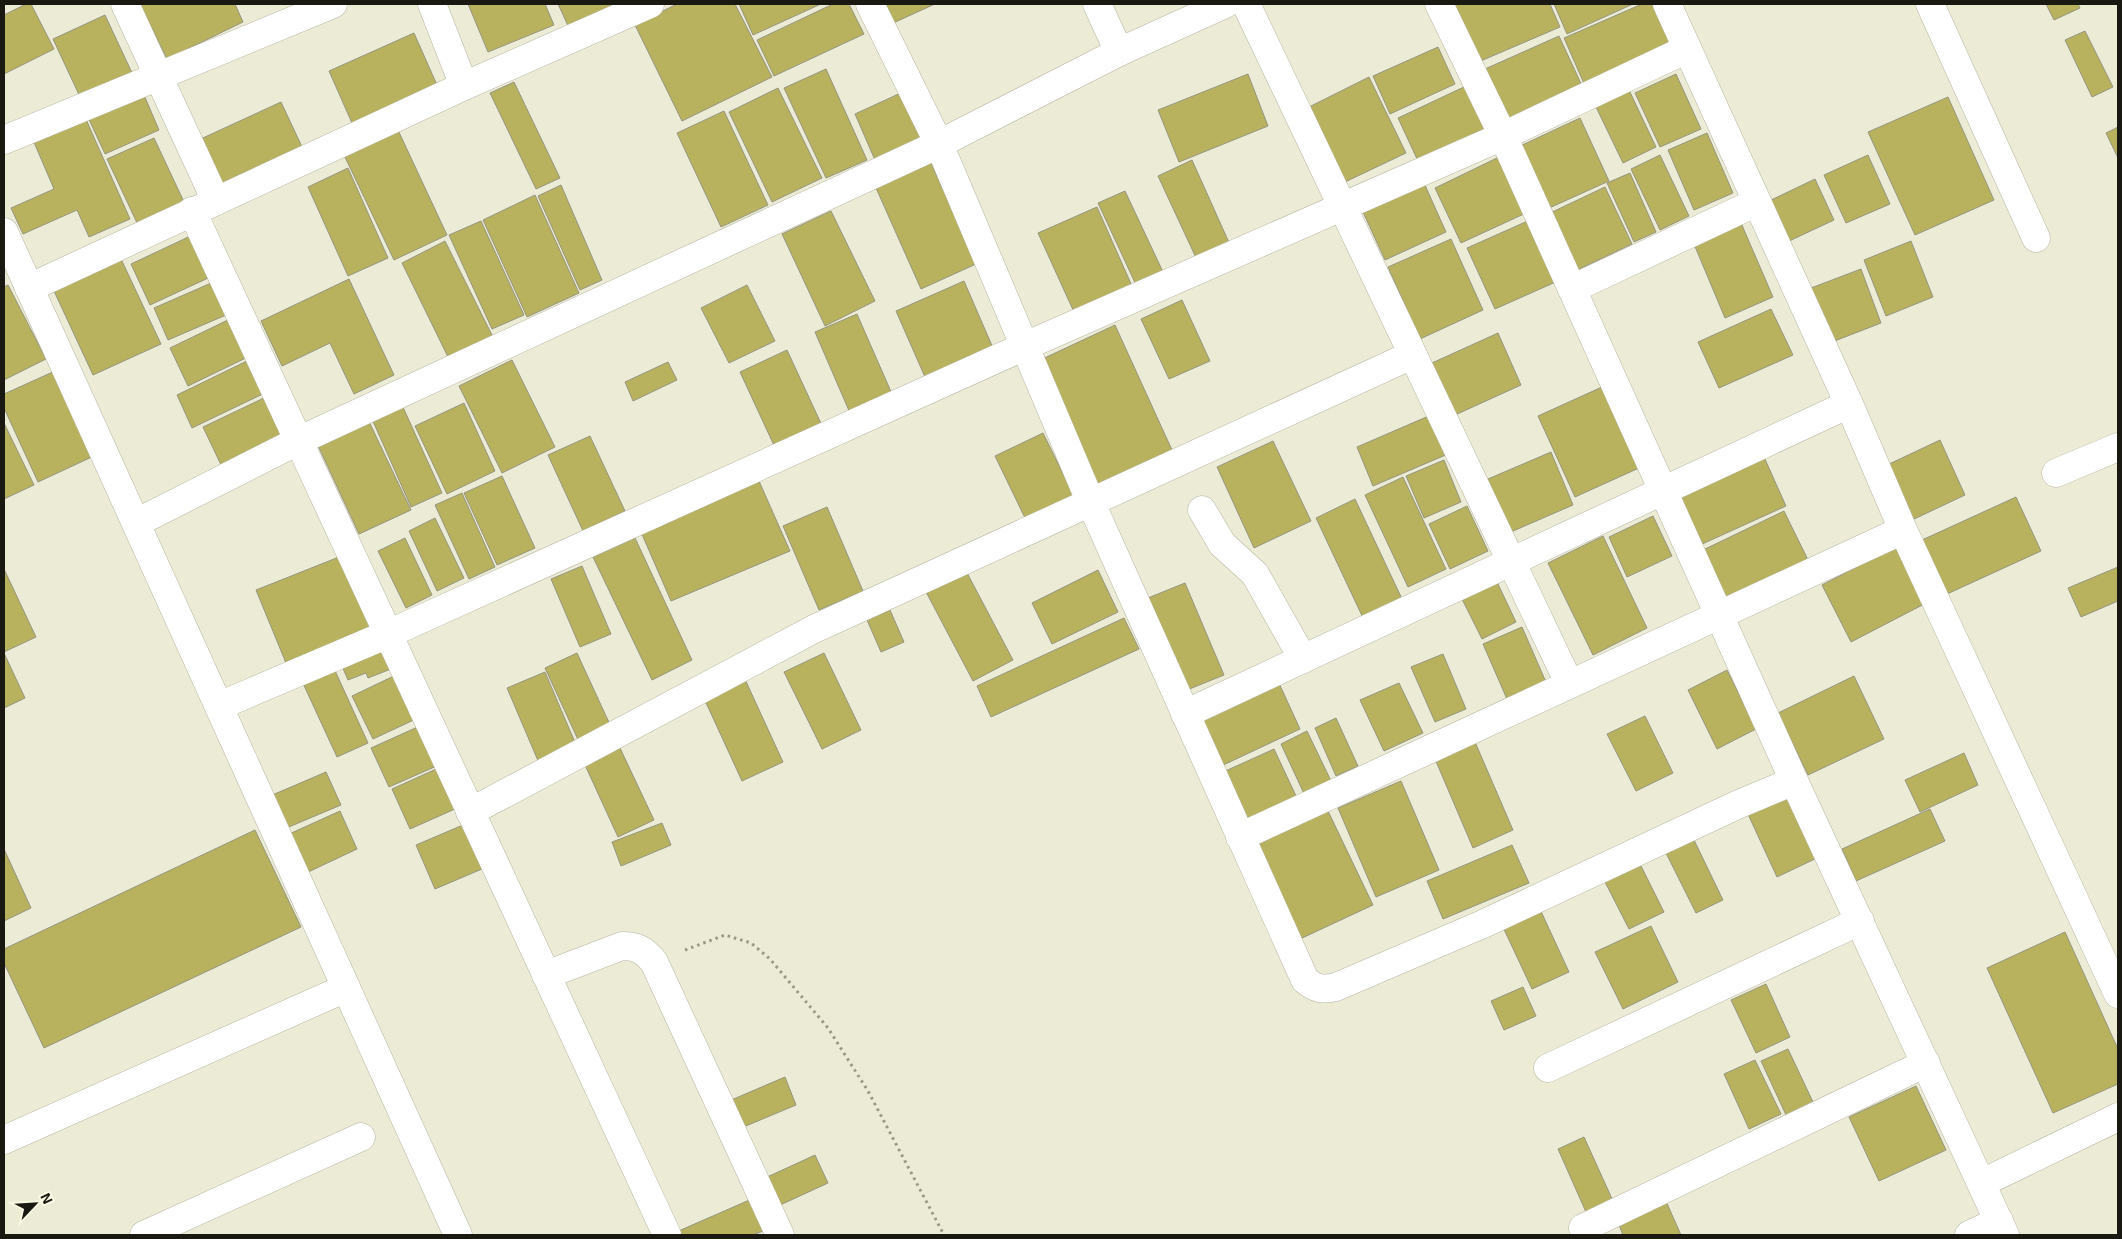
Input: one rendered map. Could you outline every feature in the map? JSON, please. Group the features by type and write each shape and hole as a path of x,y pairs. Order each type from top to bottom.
{"street":[{"path":"125,4 157,76 204,206 298,442 667,1235"},
{"path":"4,140 333,4"},
{"path":"432,4 464,86"},
{"path":"18,280 204,206 464,86 650,4"},
{"path":"870,4 938,144 1090,503 1240,837 1305,980 1314,988 1324,990 1483,924 1739,804 1794,781"},
{"path":"1097,4 1119,52"},
{"path":"136,523 298,442 938,144 1119,52 1225,4"},
{"path":"1246,4 1569,684"},
{"path":"1439,4 1503,136 1794,781 2002,1228 1969,1235"},
{"path":"1667,4 1849,404 1903,530 2118,994"},
{"path":"1930,4 2036,238"},
{"path":"219,706 388,634 1024,347 1343,208 1503,136 1687,49"},
{"path":"1572,289 1757,202"},
{"path":"4,232 18,280 136,523 458,1235"},
{"path":"470,812 814,629 1412,355"},
{"path":"1185,714 1849,404"},
{"path":"2056,473 2118,447"},
{"path":"1202,510 1222,544 1255,574 1303,659"},
{"path":"1240,837 1718,614 1903,530"},
{"path":"1548,1068 1860,921"},
{"path":"546,975 622,946 635,946 646,953 654,962 780,1235"},
{"path":"4,1140 346,988"},
{"path":"1587,1235 1583,1228 1926,1063"},
{"path":"1982,1183 2118,1117"},
{"path":"144,1235 362,1137"}],"path":[{"path":"654,962 725,935 751,943 770,959 828,1028 868,1092 944,1235"}],"building":[{"path":"26,4 31,4 54,49 4,74 4,15"},
{"path":"140,4 235,4 243,22 167,59"},
{"path":"468,4 545,4 554,25 488,52"},
{"path":"558,4 625,4 570,30"},
{"path":"677,4 735,4 772,77 682,121 635,25"},
{"path":"739,4 821,4 753,35"},
{"path":"833,4 849,4 864,34 774,76 757,40"},
{"path":"881,4 935,4 891,24"},
{"path":"1550,4 1560,27 1476,63 1452,5"},
{"path":"1554,4 1633,4 1567,34"},
{"path":"1642,4 1656,4 1676,49 1586,88 1564,38"},
{"path":"2046,4 2078,4 2080,8 2054,20"},
{"path":"105,15 133,75 81,99 53,39"},
{"path":"2085,31 2113,87 2092,97 2065,40"},
{"path":"414,33 437,85 352,123 329,71"},
{"path":"1559,36 1584,90 1509,123 1485,69"},
{"path":"1438,47 1455,84 1390,114 1373,76"},
{"path":"826,69 867,160 826,178 784,88"},
{"path":"1248,74 1268,126 1179,162 1158,110"},
{"path":"1676,74 1701,129 1660,147 1635,93"},
{"path":"1369,77 1406,153 1345,182 1309,107"},
{"path":"514,82 560,178 536,189 490,93"},
{"path":"1466,86 1486,130 1418,161 1398,118"},
{"path":"141,88 159,130 105,154 86,113"},
{"path":"778,88 822,178 772,202 729,112"},
{"path":"1629,90 1656,147 1623,163 1596,107"},
{"path":"905,91 929,144 878,167 855,114"},
{"path":"1948,97 1994,200 1915,235 1868,132"},
{"path":"281,102 303,149 215,190 192,143"},
{"path":"724,111 768,205 721,227 677,133"},
{"path":"85,117 130,219 89,237 77,210 23,234 11,208 54,189 33,140"},
{"path":"1580,118 1609,181 1547,209 1518,147"},
{"path":"2118,127 2118,158 2106,133"},
{"path":"398,130 447,235 394,260 344,155"},
{"path":"1707,133 1733,193 1694,210 1668,150"},
{"path":"154,138 184,202 138,225 107,159"},
{"path":"1660,155 1689,216 1660,230 1631,169"},
{"path":"1868,155 1890,204 1846,223 1824,175"},
{"path":"1499,157 1526,213 1461,243 1435,188"},
{"path":"1192,160 1231,247 1198,262 1158,176"},
{"path":"931,163 976,264 921,289 876,188"},
{"path":"348,168 388,258 348,276 308,187"},
{"path":"1630,173 1656,232 1634,242 1607,183"},
{"path":"1815,179 1834,220 1787,242 1767,202"},
{"path":"1424,183 1446,232 1385,260 1363,212"},
{"path":"561,185 602,280 580,290 538,196"},
{"path":"1605,187 1632,244 1575,271 1548,214"},
{"path":"1125,191 1164,274 1137,287 1098,203"},
{"path":"535,195 579,293 527,317 483,220"},
{"path":"1097,207 1132,286 1074,312 1038,233"},
{"path":"831,211 875,301 825,326 782,234"},
{"path":"1738,216 1773,297 1725,318 1691,237"},
{"path":"1530,220 1558,281 1495,309 1467,248"},
{"path":"481,221 524,315 492,329 449,235"},
{"path":"199,232 219,273 150,305 131,264"},
{"path":"1451,239 1483,310 1420,339 1388,267"},
{"path":"445,241 493,337 449,359 402,263"},
{"path":"1911,241 1933,297 1886,316 1864,260"},
{"path":"121,259 161,344 93,375 54,291"},
{"path":"1861,269 1881,323 1832,342 1811,288"},
{"path":"349,279 394,375 354,394 330,343 282,366 261,321"},
{"path":"218,280 233,312 168,340 154,308"},
{"path":"964,281 993,348 925,377 896,311"},
{"path":"8,285 46,359 4,380 4,287"},
{"path":"747,285 775,341 729,363 701,308"},
{"path":"1182,300 1210,361 1169,379 1141,319"},
{"path":"1771,309 1793,355 1719,388 1698,342"},
{"path":"857,314 892,394 850,413 815,332"},
{"path":"234,317 252,355 188,386 170,348"},
{"path":"1115,325 1172,450 1095,485 1038,361"},
{"path":"1498,333 1521,385 1455,415 1432,363"},
{"path":"787,350 825,432 778,454 740,372"},
{"path":"255,357 271,390 192,428 177,395"},
{"path":"512,360 555,447 502,473 459,386"},
{"path":"668,362 677,380 633,401 625,382"},
{"path":"55,371 94,456 38,482 4,408 4,394"},
{"path":"1602,387 1639,468 1575,497 1538,416"},
{"path":"268,396 288,438 223,469 203,427"},
{"path":"464,403 495,471 447,494 415,426"},
{"path":"402,405 442,493 411,507 372,419"},
{"path":"365,413 411,510 359,534 314,437"},
{"path":"1431,415 1448,454 1373,486 1357,447"},
{"path":"4,423 34,485 4,499"},
{"path":"1043,433 1074,496 1026,520 995,456"},
{"path":"590,436 625,511 583,531 548,455"},
{"path":"1940,440 1965,495 1910,521 1885,466"},
{"path":"1273,441 1311,521 1254,548 1217,467"},
{"path":"1551,452 1573,505 1504,535 1481,482"},
{"path":"1764,457 1786,506 1700,545 1678,497"},
{"path":"1444,460 1461,502 1424,518 1406,476"},
{"path":"502,476 535,548 497,565 464,493"},
{"path":"1403,477 1446,569 1408,587 1365,495"},
{"path":"759,481 790,551 671,601 641,532"},
{"path":"462,493 495,567 469,579 435,505"},
{"path":"2016,497 2041,551 1947,594 1922,540"},
{"path":"1355,499 1403,601 1364,620 1316,518"},
{"path":"1467,506 1488,551 1450,569 1429,524"},
{"path":"827,507 863,591 819,610 783,526"},
{"path":"1784,511 1810,564 1729,603 1703,550"},
{"path":"1653,516 1672,556 1627,577 1609,537"},
{"path":"435,518 464,578 437,591 409,531"},
{"path":"1603,536 1647,628 1593,655 1548,563"},
{"path":"405,538 432,595 406,608 378,551"},
{"path":"635,538 692,660 652,680 593,557"},
{"path":"1901,544 1930,601 1851,642 1822,585"},
{"path":"344,555 374,627 286,663 256,590"},
{"path":"582,566 611,634 580,647 551,579"},
{"path":"2118,567 2118,601 2081,617 2068,588"},
{"path":"4,569 36,637 4,652"},
{"path":"965,569 1013,660 973,681 925,590"},
{"path":"1098,570 1118,612 1052,644 1032,603"},
{"path":"1497,582 1516,622 1482,639 1462,599"},
{"path":"1185,583 1224,675 1182,692 1143,600"},
{"path":"890,610 904,642 881,652 867,620"},
{"path":"1124,618 1139,649 991,717 977,686"},
{"path":"1522,627 1549,689 1510,706 1483,644"},
{"path":"385,640 396,667 368,678 366,673 348,680 339,659"},
{"path":"4,653 25,698 4,708"},
{"path":"577,653 612,729 580,744 545,668"},
{"path":"824,653 861,730 822,749 784,672"},
{"path":"1443,654 1466,709 1435,722 1411,667"},
{"path":"332,664 368,743 337,757 301,679"},
{"path":"1727,670 1756,729 1717,749 1688,690"},
{"path":"545,672 577,747 539,763 507,688"},
{"path":"398,674 418,718 373,739 352,696"},
{"path":"743,675 783,762 742,781 702,694"},
{"path":"1854,676 1884,739 1808,775 1778,713"},
{"path":"1278,681 1300,729 1219,767 1197,719"},
{"path":"1399,683 1423,733 1384,751 1360,700"},
{"path":"1645,716 1673,773 1636,791 1607,734"},
{"path":"1336,718 1358,766 1336,776 1315,728"},
{"path":"422,725 439,765 389,787 371,748"},
{"path":"1307,731 1333,785 1306,798 1281,744"},
{"path":"1472,735 1513,830 1473,848 1432,752"},
{"path":"620,748 654,820 618,837 585,765"},
{"path":"1274,749 1297,798 1244,823 1221,773"},
{"path":"1964,753 1978,785 1920,812 1905,780"},
{"path":"445,765 464,805 410,829 392,789"},
{"path":"326,772 341,805 284,829 270,796"},
{"path":"1401,781 1439,870 1376,897 1338,808"},
{"path":"1787,793 1817,858 1777,877 1747,812"},
{"path":"1930,809 1945,841 1856,881 1842,849"},
{"path":"340,811 357,849 304,874 287,835"},
{"path":"1328,811 1373,905 1300,939 1256,845"},
{"path":"662,823 671,845 621,866 612,842"},
{"path":"463,825 482,869 435,889 416,845"},
{"path":"255,830 301,927 44,1048 4,963 4,949"},
{"path":"1694,840 1723,900 1696,913 1666,853"},
{"path":"1512,845 1529,883 1443,919 1427,881"},
{"path":"4,849 31,908 4,921"},
{"path":"1637,858 1664,912 1629,929 1602,876"},
{"path":"1539,907 1569,972 1532,989 1502,925"},
{"path":"1651,926 1678,982 1623,1009 1595,952"},
{"path":"2065,932 2118,1049 2118,1084 2053,1113 1987,968"},
{"path":"1766,984 1790,1037 1756,1053 1731,1000"},
{"path":"1523,987 1536,1016 1504,1030 1491,1001"},
{"path":"1788,1049 1813,1102 1786,1115 1761,1061"},
{"path":"1755,1060 1781,1114 1749,1129 1724,1074"},
{"path":"785,1077 796,1105 741,1128 729,1101"},
{"path":"1916,1086 1946,1150 1879,1181 1849,1117"},
{"path":"1584,1137 1613,1201 1586,1212 1558,1149"},
{"path":"815,1155 828,1183 778,1206 765,1178"},
{"path":"754,1198 768,1229 753,1235 675,1235 674,1233"},
{"path":"1665,1199 1681,1235 1623,1235 1617,1220"}]}
